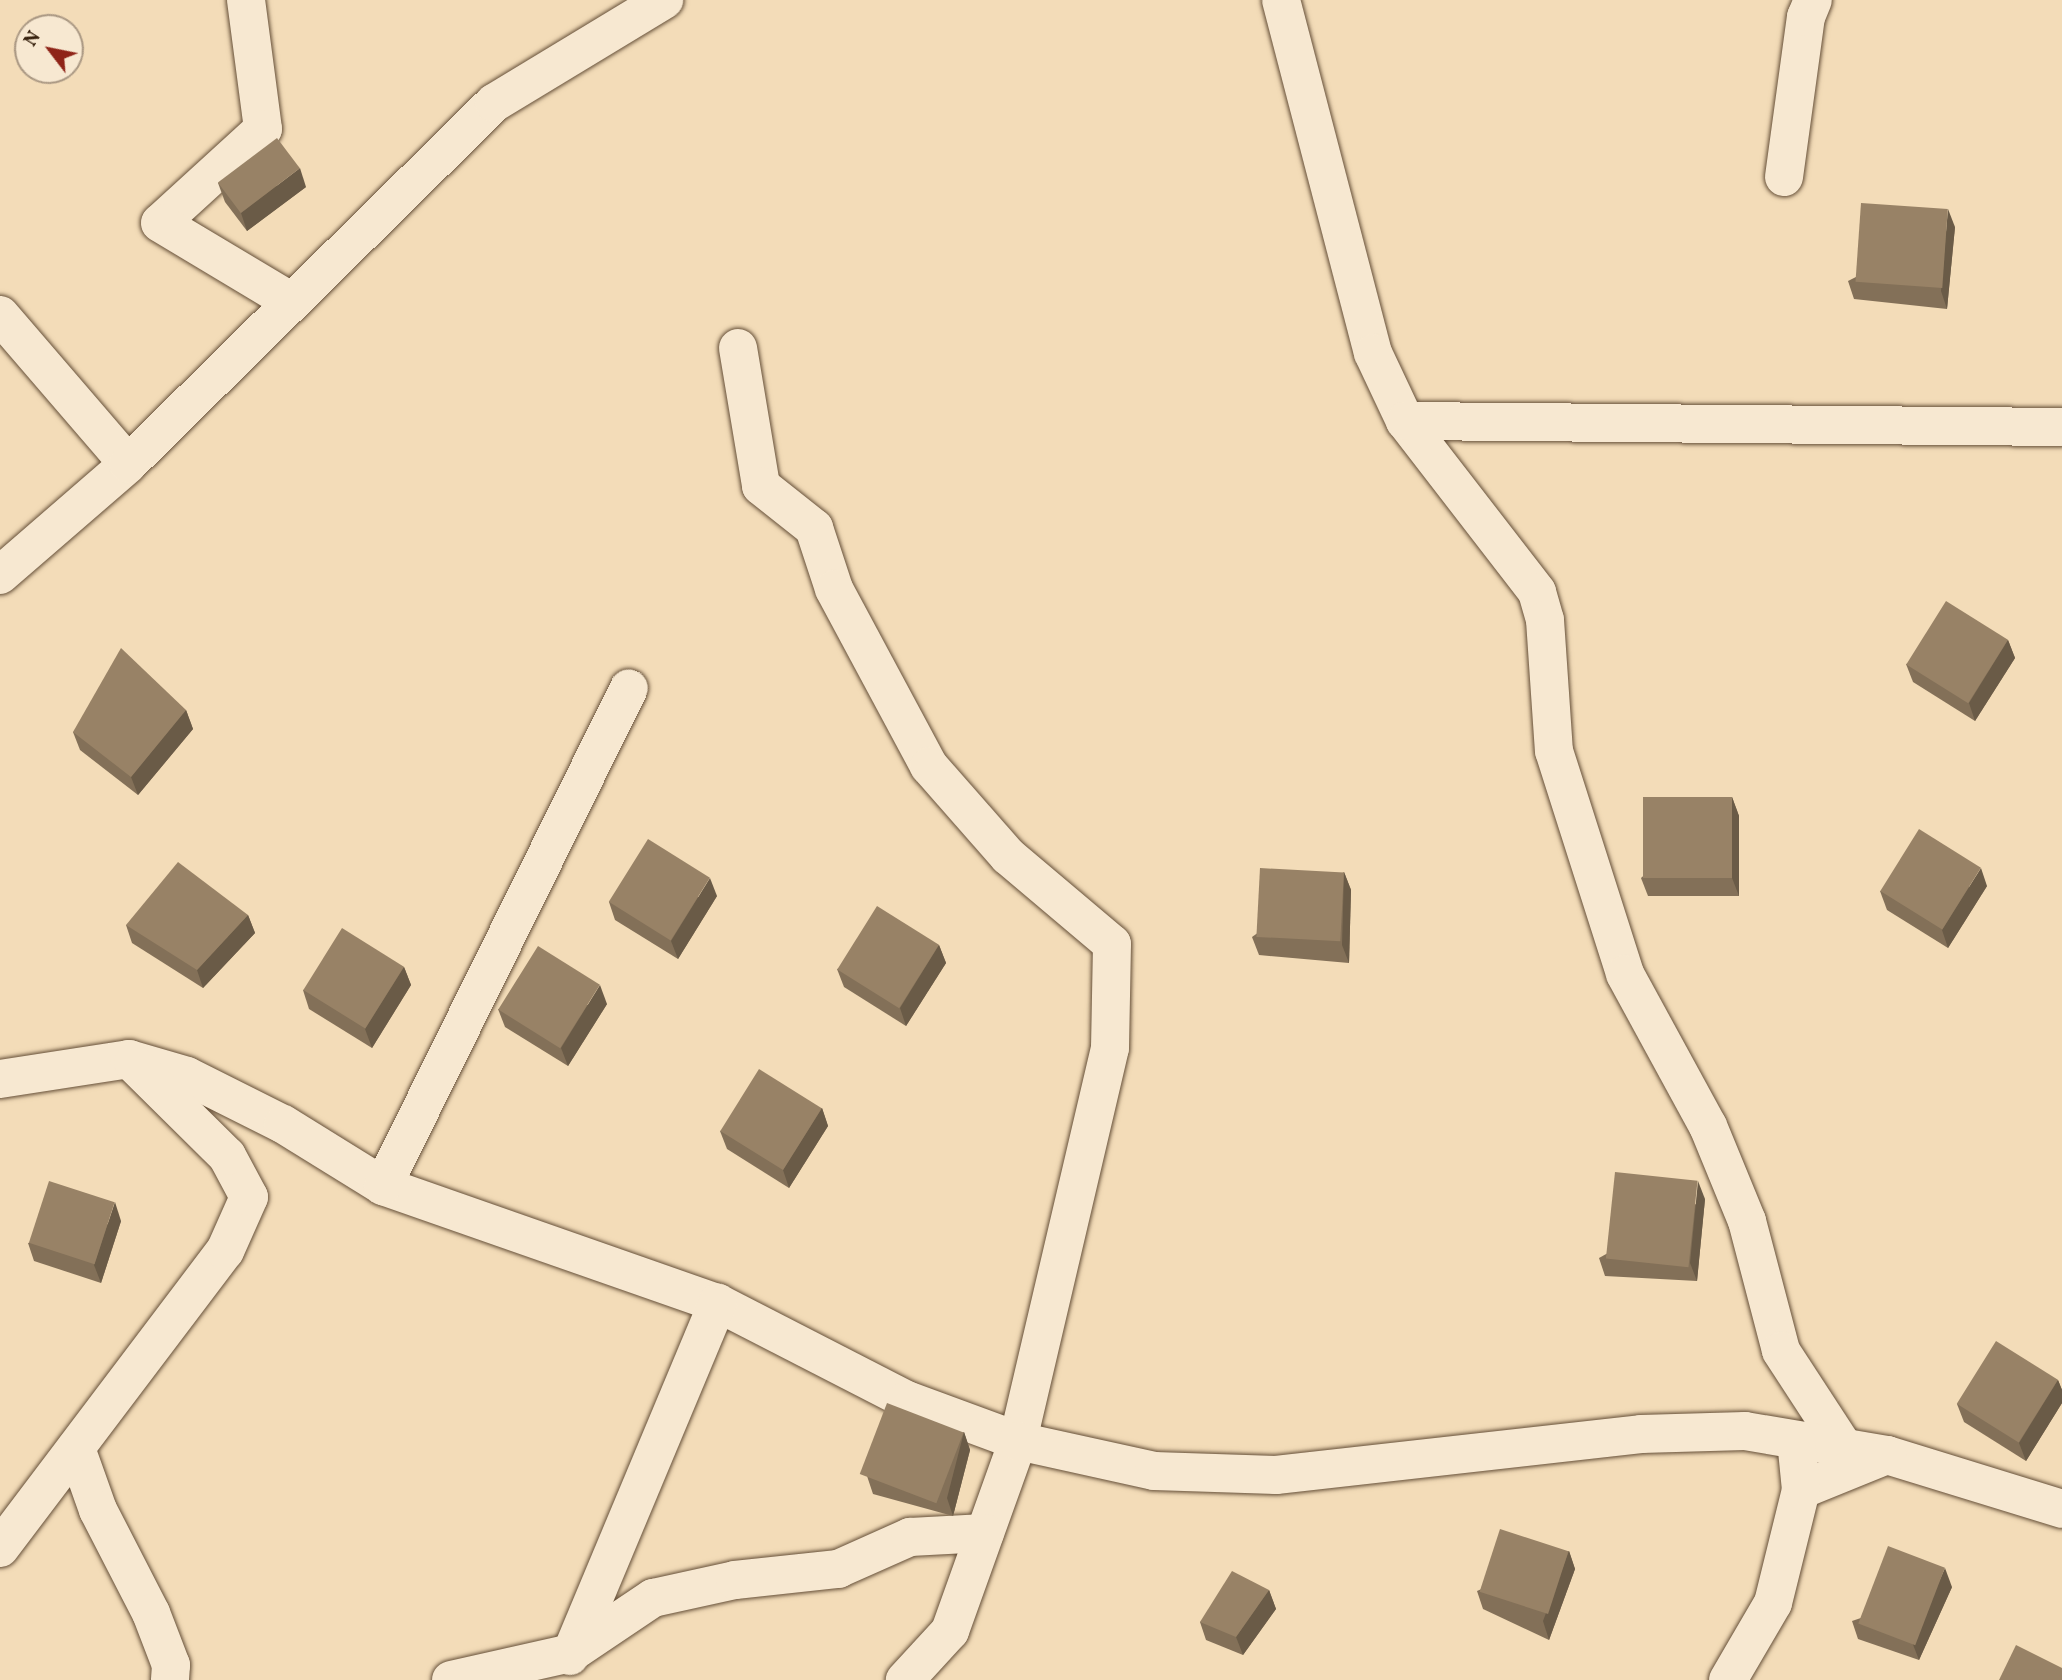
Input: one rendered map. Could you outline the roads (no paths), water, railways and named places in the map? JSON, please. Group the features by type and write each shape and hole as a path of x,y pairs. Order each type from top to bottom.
{"street":[{"path":"246,0 263,129 160,223 292,302"},
{"path":"0,575 128,464 494,103 663,0"},
{"path":"1281,0 1373,353 1405,421 1537,592 1545,620 1554,751 1625,974 1713,1138 1747,1221 1781,1351 1845,1449"},
{"path":"1784,177 1806,17 1813,0"},
{"path":"0,315 128,464"},
{"path":"738,348 761,486 814,528 834,589 929,766 1008,856 1112,944 1110,1048 1018,1441 950,1631 905,1680"},
{"path":"1405,421 2062,428"},
{"path":"383,1186 629,688"},
{"path":"0,1548 225,1251 249,1197 227,1156 129,1059"},
{"path":"0,1079 129,1059 187,1076 283,1124 383,1186 718,1303 906,1400 1018,1441 1154,1471 1276,1475 1641,1434 1745,1431 1887,1455 2062,1508"},
{"path":"565,1667 718,1303"},
{"path":"1728,1680 1773,1603 1801,1490 1796,1440"},
{"path":"76,1448 98,1510 151,1613 170,1665 170,1680"},
{"path":"1801,1490 1887,1455"},
{"path":"451,1680 565,1667 653,1598 735,1580 838,1569 910,1536 985,1533"}]}
